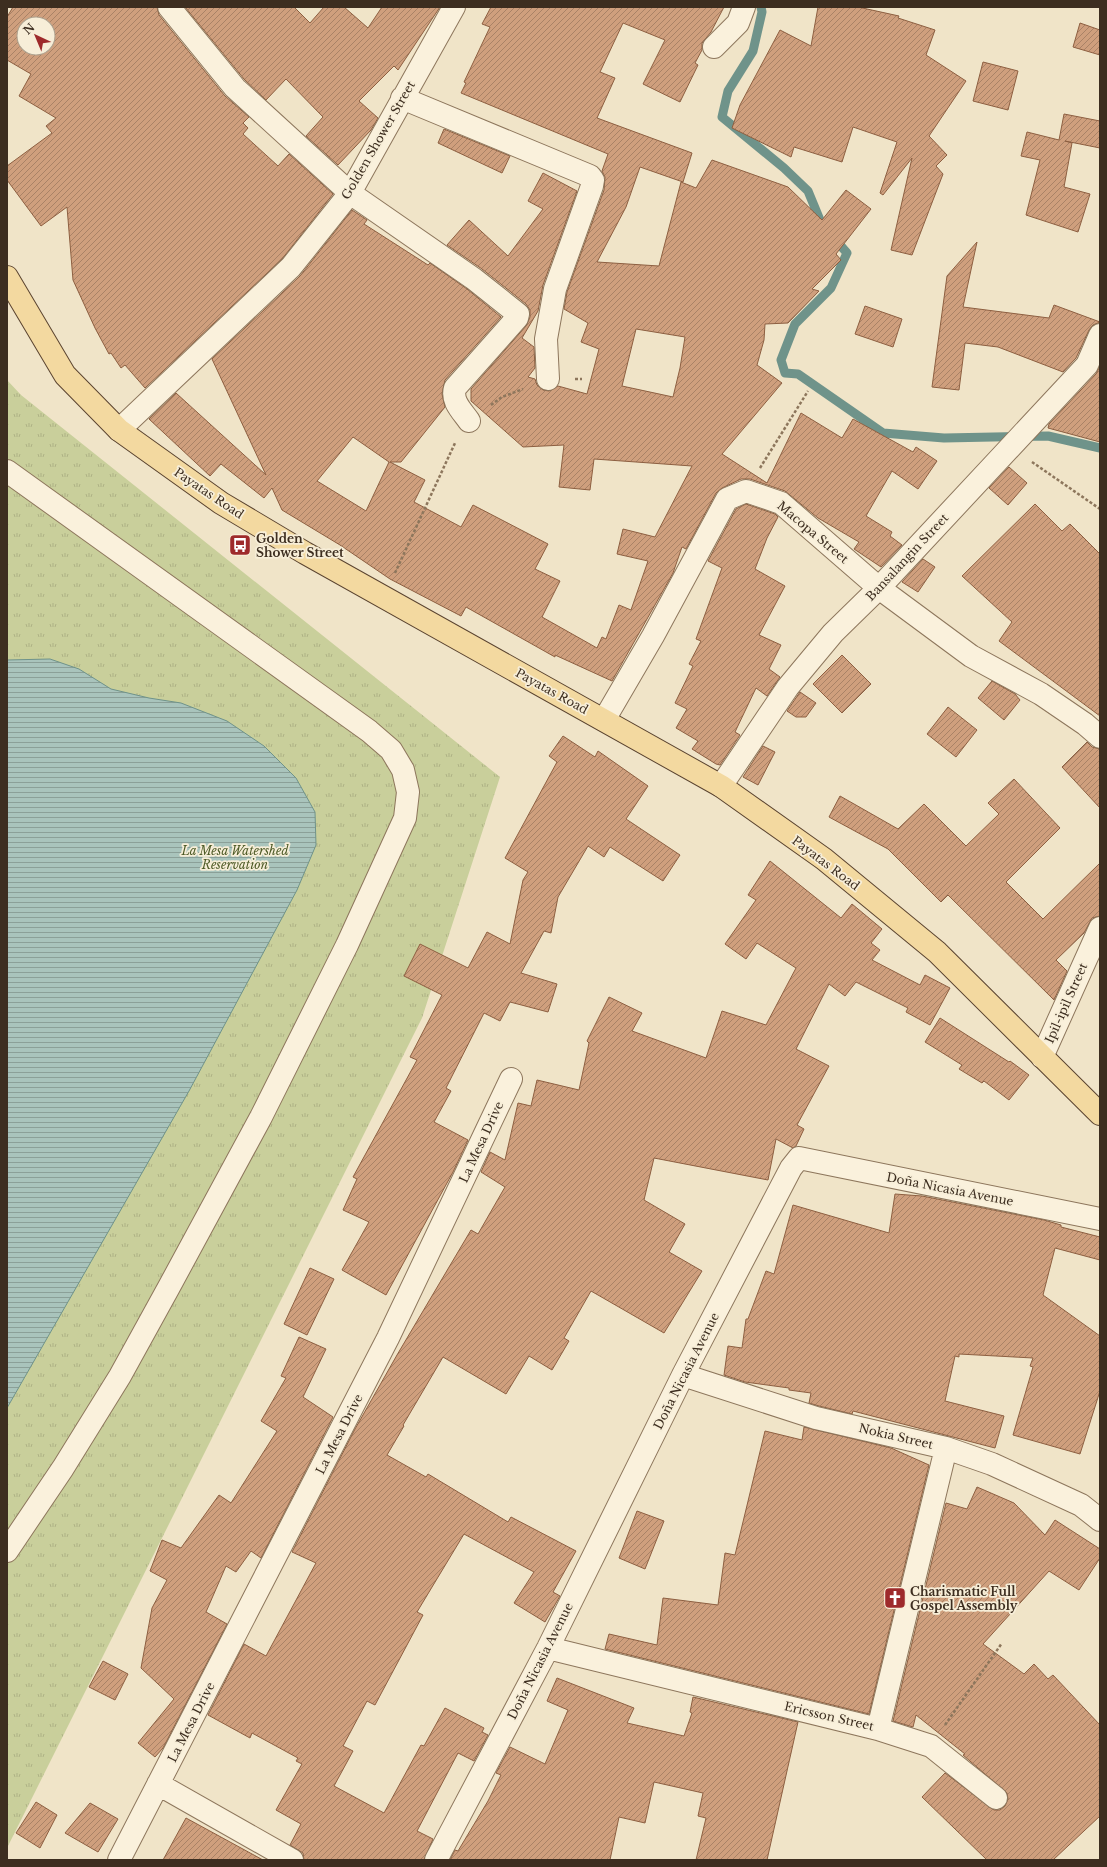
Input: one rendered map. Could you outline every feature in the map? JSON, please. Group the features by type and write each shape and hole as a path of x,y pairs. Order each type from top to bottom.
{"main road":[{"name":"Payatas Road","path":"7,277 65,375 119,430 221,503 383,597 721,786 824,859 937,952 1100,1114"}],"street":[{"path":"169,7 235,88 350,193 474,279 518,314 517,318 455,388 453,394 456,403 469,421"},
{"name":"Golden Shower Street","path":"119,430 291,267 350,193 454,7"},
{"path":"714,47 738,23 744,7"},
{"path":"402,98 590,176 593,180 555,289 546,339 548,379"},
{"name":"Bansalangin Street","path":"721,786 788,687 833,634 879,588 1087,365 1100,335"},
{"path":"7,471 369,731 391,750 403,770 408,792 405,818 347,945 260,1117 120,1376 63,1468 7,1551"},
{"path":"604,720 653,636 726,499 746,491"},
{"name":"Macopa Street","path":"746,491 780,503 879,588 971,656 1041,694 1085,724 1100,737"},
{"name":"Ipil-ipil Street","path":"1042,1057 1100,928"},
{"name":"La Mesa Drive","path":"119,1860 388,1338 511,1079"},
{"name":"Doña Nicasia Avenue","path":"436,1860 548,1648 683,1375 791,1168 799,1158 1100,1219"},
{"name":"Nokia Street","path":"683,1375 816,1418 946,1448 992,1464 1081,1505 1100,1520"},
{"name":"Ericsson Street","path":"548,1648 878,1729 946,1448"},
{"path":"878,1729 931,1746 996,1798"},
{"path":"158,1784 292,1860"}],"path":[{"path":"383,597 452,448 469,421 502,397 548,379 582,379"},
{"path":"746,491 808,391"},
{"path":"1010,447 1100,509"},
{"path":"931,1746 1002,1643"}],"green space":[{"name":"La Mesa Watershed Reservation","path":"7,380 21,395 500,777 422,1018 7,1848"}],"water":[{"path":"50,659 79,669 111,689 149,698 181,703 227,721 264,746 296,778 315,812 316,845 297,890 189,1091 7,1408 7,660"}],"building":[{"path":"13,7 157,7 159,15 225,96 249,117 243,123 248,128 243,134 278,166 289,154 333,194 282,259 145,388 125,365 121,368 111,353 109,354 95,328 73,280 67,207 41,226 7,180 7,166 52,133 46,126 56,118 19,96 31,74 7,60 7,17"},
{"path":"185,7 294,7 310,23 324,7 344,7 368,28 382,7 440,7 398,70 394,66 359,101 378,118 371,130 338,165 306,136 323,117 286,79 266,100 244,79"},
{"path":"491,7 724,7 711,32 702,43 702,50 695,63 698,65 680,102 643,84 665,40 623,23 600,72 615,78 597,118 692,153 683,182 640,167 626,207 597,262 659,266 681,182 696,188 712,160 788,187 822,220 846,190 871,209 836,254 841,260 812,289 819,291 788,323 765,324 764,340 757,365 782,383 722,454 767,483 801,413 842,438 853,419 913,452 916,447 937,461 918,489 892,471 866,516 892,532 890,536 902,545 881,567 854,549 859,542 818,518 785,491 750,479 741,479 722,488 716,493 686,549 682,547 673,573 612,681 555,655 555,657 466,607 461,616 390,579 340,545 282,510 272,488 264,498 221,464 210,476 149,419 176,393 266,475 212,359 300,276 352,210 367,220 364,224 428,265 430,263 467,289 501,317 445,380 442,394 445,407 401,462 390,462 425,480 414,502 461,527 473,505 548,544 535,569 560,581 542,617 597,648 602,637 606,639 619,605 631,610 648,561 617,554 623,529 655,537 692,466 594,459 590,490 559,487 564,445 523,447 471,401 471,389 526,326 530,317 530,310 526,304 482,269 447,245 469,220 508,256 543,209 528,201 543,173 577,191 543,285 538,311 522,338 534,347 535,368 528,377 535,379 537,385 543,390 549,391 558,386 587,394 599,349 581,342 588,323 564,309 567,292 604,190 605,177 602,171 608,154 461,93 466,83 464,82 490,27 482,24","holes":["636,329 685,337 673,397 622,386","353,437 389,462 366,511 317,481"]},
{"path":"818,7 858,7 899,16 898,18 935,30 926,55 966,81 929,136 947,155 936,166 943,174 912,255 891,250 912,158 883,195 880,193 897,142 853,127 842,162 794,147 791,157 732,128 740,105 780,30 811,46"},
{"path":"1080,23 1100,30 1100,55 1073,47"},
{"path":"983,62 1018,71 1008,110 973,101"},
{"path":"1064,114 1100,121 1100,148 1065,141 1072,143 1064,187 1090,194 1078,232 1026,215 1040,160 1021,156 1027,132 1059,140"},
{"path":"444,129 510,156 502,173 438,143"},
{"path":"977,242 963,307 1049,318 1054,305 1100,322 1093,325 1089,330 1076,358 1063,372 998,347 965,343 959,390 932,387 947,276"},
{"path":"865,306 902,319 893,347 855,334"},
{"path":"1100,366 1100,442 1048,428 1049,424 1096,374"},
{"path":"1009,467 1027,483 1008,505 989,488"},
{"path":"746,504 775,514 778,517 767,538 755,569 785,586 759,635 781,645 769,669 780,677 767,696 756,688 735,732 740,735 720,765 692,749 698,741 676,728 687,709 675,703 693,666 689,664 701,641 696,639 722,568 708,561 736,509"},
{"path":"1035,504 1062,531 1070,524 1100,554 1100,716 999,641 1012,622 962,576"},
{"path":"923,559 935,567 918,592 902,582"},
{"path":"842,655 871,684 842,713 813,684"},
{"path":"992,681 1015,694 1020,700 1004,720 978,698"},
{"path":"800,692 816,703 806,717 796,717 787,711"},
{"path":"948,707 977,730 956,757 927,734"},
{"path":"563,736 595,757 598,751 648,786 626,819 680,855 663,881 610,847 604,857 588,846 558,897 551,933 544,931 521,973 557,984 548,1012 510,1002 500,1021 484,1013 446,1088 451,1091 434,1122 468,1140 453,1172 386,1295 342,1270 369,1222 343,1210 357,1179 353,1177 417,1060 410,1057 442,995 404,976 420,944 468,968 487,932 510,944 523,880 528,872 505,858 557,762 549,756"},
{"path":"1087,742 1092,747 1100,749 1100,808 1062,767"},
{"path":"763,746 775,752 758,785 743,777"},
{"path":"1014,779 1060,828 1006,882 1043,919 1100,863 1100,916 1092,918 1084,933 1056,960 1067,971 1054,1000 948,895 941,902 888,849 829,817 840,796 898,829 924,804 966,846 999,814 988,803"},
{"path":"770,861 841,918 852,904 882,929 871,943 880,950 872,960 920,985 925,975 950,988 930,1025 906,1012 908,1008 856,982 845,996 829,984 796,1049 829,1066 797,1125 804,1129 796,1146 793,1148 776,1139 768,1180 654,1158 644,1200 685,1224 669,1252 702,1271 664,1333 591,1291 564,1338 569,1341 552,1370 529,1356 506,1394 443,1357 387,1455 426,1477 428,1474 508,1522 511,1517 576,1551 553,1592 560,1596 545,1622 514,1603 534,1572 464,1534 417,1612 423,1615 375,1705 367,1701 343,1746 353,1751 334,1786 384,1813 421,1745 424,1746 445,1708 484,1728 482,1732 488,1735 474,1761 458,1753 417,1831 433,1839 424,1860 304,1860 303,1853 290,1845 301,1824 276,1810 302,1764 296,1761 298,1758 252,1733 250,1738 208,1715 244,1644 266,1656 316,1563 292,1552 355,1429 397,1355 471,1230 478,1234 505,1187 481,1172 490,1152 505,1160 518,1103 531,1106 537,1080 579,1090 589,1043 587,1041 609,997 642,1013 632,1031 706,1058 722,1011 766,1025 796,968 757,943 746,959 725,944 756,900 748,895"},
{"path":"940,1018 1009,1062 1010,1061 1029,1075 1009,1100 984,1081 982,1083 959,1069 962,1065 925,1042"},
{"path":"895,1194 922,1196 1044,1220 1061,1225 1061,1227 1100,1237 1100,1260 1055,1248 1043,1295 1100,1336 1100,1391 1080,1454 1013,1435 1033,1367 1030,1366 1033,1358 959,1354 959,1357 955,1356 945,1401 1004,1416 995,1448 853,1411 852,1414 819,1406 809,1403 811,1393 789,1390 789,1388 745,1382 724,1375 728,1346 742,1348 746,1319 748,1319 766,1271 774,1274 793,1205 889,1233"},
{"path":"310,1268 334,1279 307,1335 284,1324"},
{"path":"299,1337 326,1349 303,1397 333,1417 261,1558 251,1551 236,1572 226,1566 206,1612 227,1624 163,1748 155,1757 138,1743 174,1699 141,1668 152,1608 167,1580 150,1571 162,1540 181,1548 219,1495 231,1503 277,1431 261,1421 286,1378 281,1376"},
{"path":"804,1427 891,1448 929,1465 869,1714 605,1649 609,1634 657,1645 663,1598 718,1605 725,1553 735,1555 765,1431 802,1440"},
{"path":"977,1487 1014,1503 1045,1535 1055,1520 1100,1549 1100,1558 1079,1590 1049,1571 983,1644 1024,1674 1034,1664 1048,1679 1053,1675 1100,1725 1100,1816 1053,1860 987,1860 922,1797 945,1773 994,1810 1000,1810 1005,1806 1008,1799 1007,1793 963,1755 965,1754 916,1715 913,1727 893,1721 946,1503 967,1509"},
{"path":"637,1511 664,1521 645,1569 619,1558"},
{"path":"103,1661 128,1674 115,1700 89,1687"},
{"path":"557,1678 634,1708 627,1723 684,1736 692,1713 690,1712 693,1697 798,1722 767,1860 696,1860 706,1818 698,1816 703,1793 654,1782 645,1823 619,1817 610,1860 450,1860 455,1850 458,1851 488,1801 501,1775 496,1773 510,1747 545,1764 568,1710 547,1701"},
{"path":"36,1802 57,1815 40,1848 16,1833"},
{"path":"90,1803 118,1819 98,1852 65,1833"},
{"path":"186,1818 263,1860 163,1860"}],"waterway":[{"path":"761,7 762,12 753,51 728,91 722,117 784,168 808,191 822,225"},
{"path":"834,238 847,253 831,288 795,324 781,360 785,373 798,374 883,433 944,438 1048,436 1100,448"}],"place":[{"name":"Golden Shower Street","path":"240,545"},
{"name":"Charismatic Full Gospel Assembly","path":"895,1598"}]}
